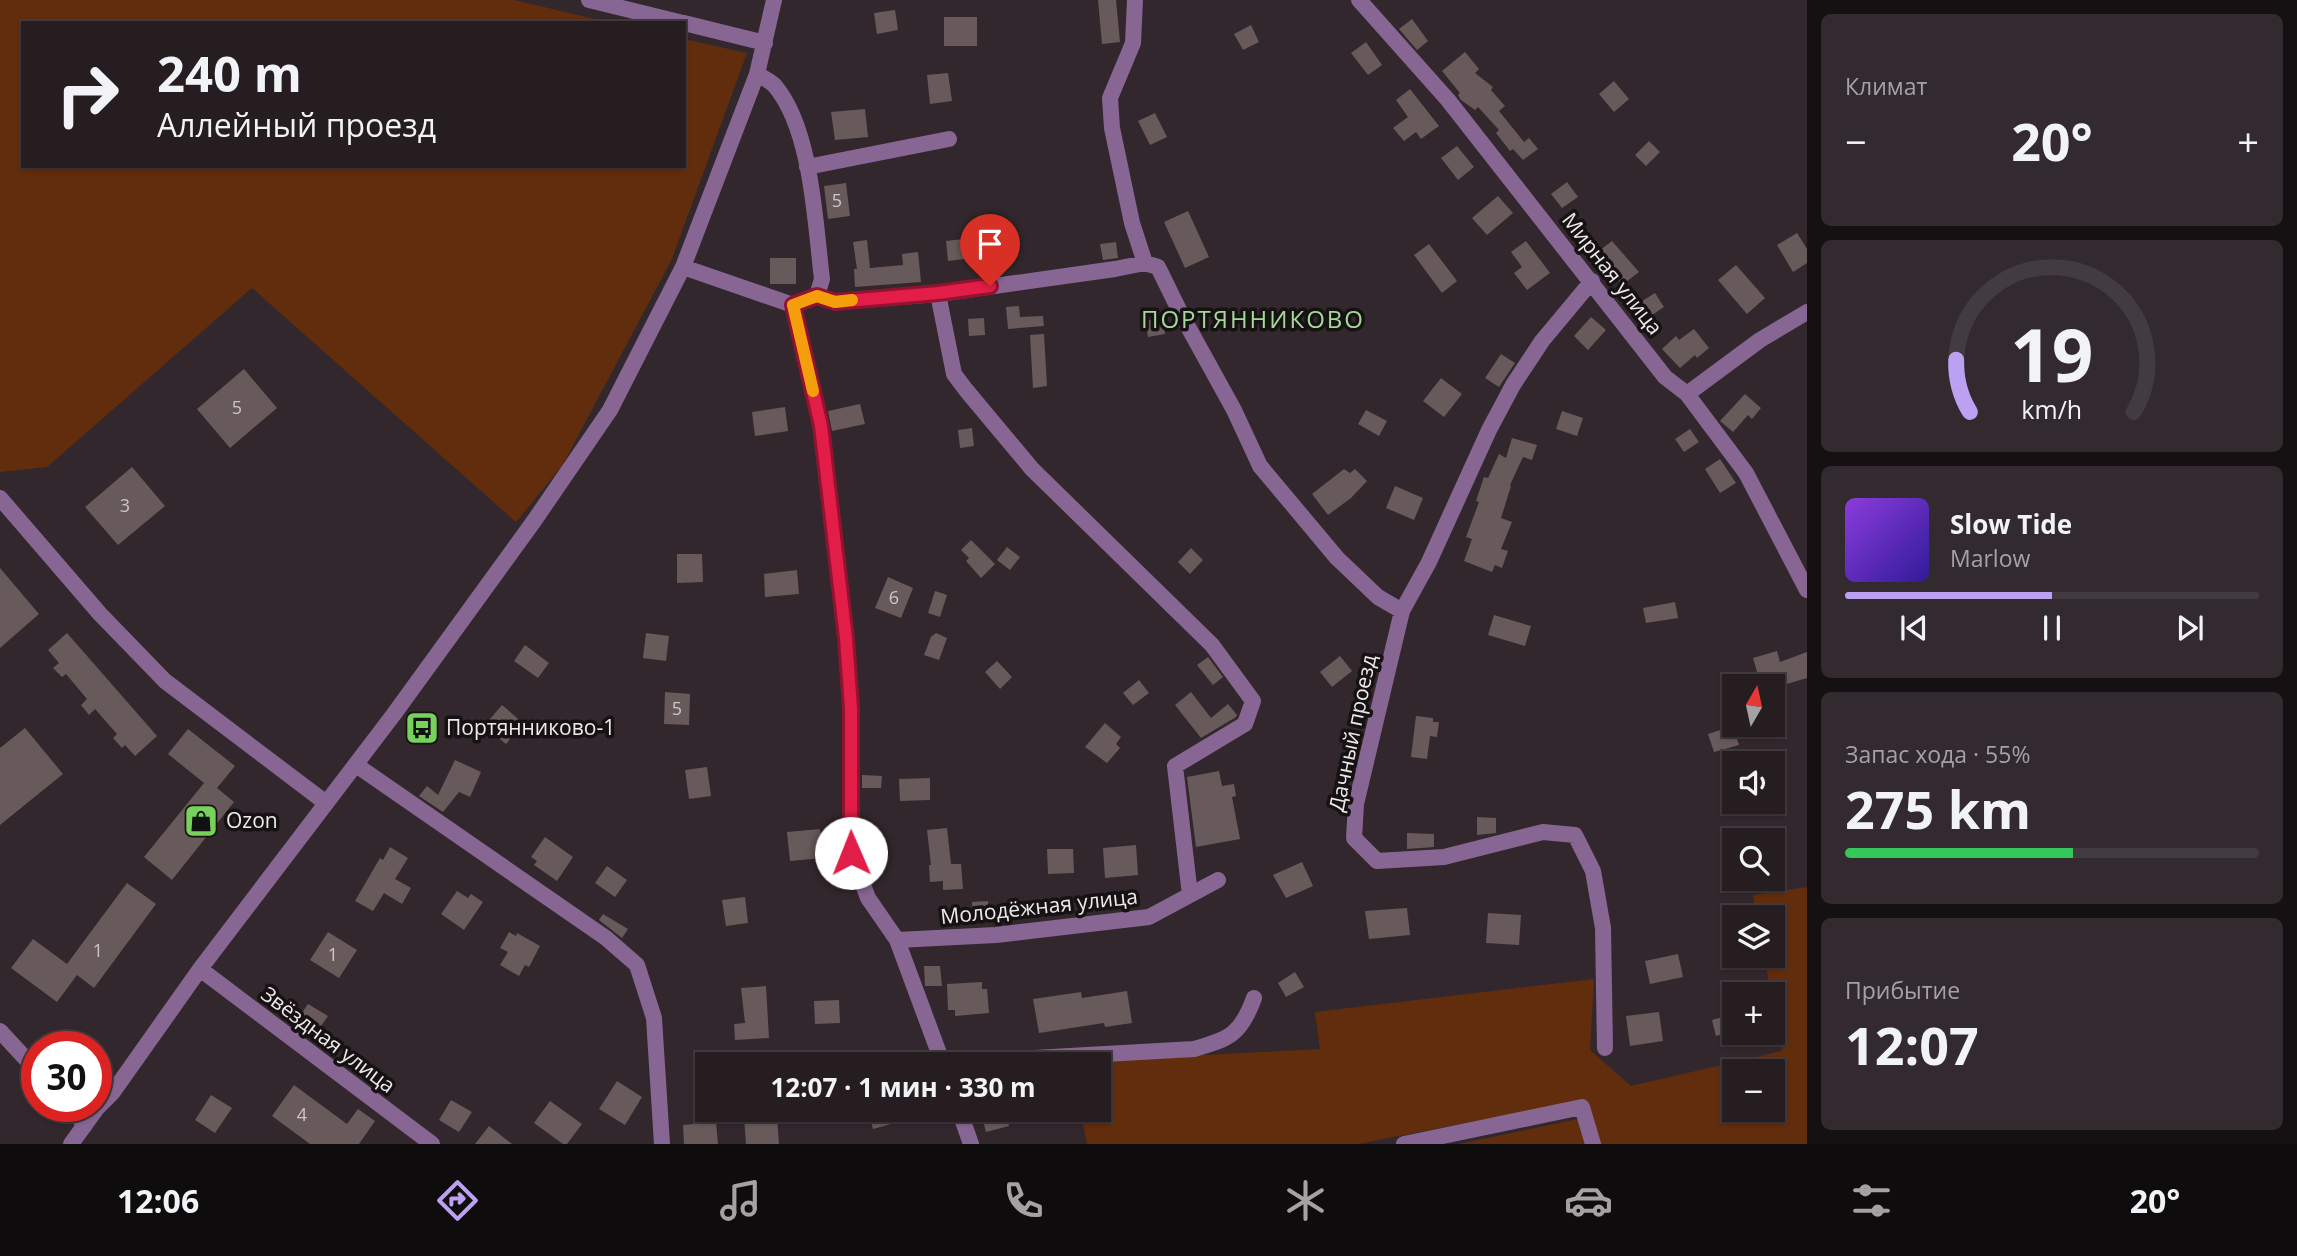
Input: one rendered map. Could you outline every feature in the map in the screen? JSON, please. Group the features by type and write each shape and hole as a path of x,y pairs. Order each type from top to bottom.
{"street":[{"path":"589,0 676,21"},
{"path":"71,1144 97,1108 113,1092 200,969 356,765 534,521 610,410 683,267 757,74 774,0"},
{"path":"1136,0 1133,43 1110,98 1112,128 1132,223 1151,265 1234,410 1260,466 1337,558 1378,597 1402,611"},
{"name":"Мирная улица","path":"1359,0 1448,100 1665,377 1687,394 1746,474 1807,590"},
{"path":"686,23 765,43"},
{"path":"757,74 774,84 791,113 807,167 822,279 817,296"},
{"path":"807,167 949,139"},
{"path":"683,267 793,305 817,296 835,302 938,293 1151,265"},
{"name":"Дачный проезд","path":"1592,281 1542,341 1513,385 1489,430 1429,562 1402,611 1356,804 1354,838 1377,861 1444,857 1544,832 1575,835 1593,871 1603,928 1605,1048"},
{"path":"938,293 954,374 966,390 1032,469 1212,645 1253,701 1245,723 1175,766 1190,895"},
{"path":"793,305 821,426 846,638 851,708 851,853 868,898 897,940 939,1052"},
{"path":"1687,394 1760,340 1807,313"},
{"path":"0,498 100,614 165,681 326,803"},
{"path":"356,765 606,938 637,965 654,1018 662,1144"},
{"name":"Молодёжная улица","path":"897,940 996,935 1149,917 1218,880"},
{"name":"Звёздная улица","path":"200,969 432,1144"},
{"path":"1111,1054 1194,1049 1226,1040 1246,1019 1254,998"},
{"path":"0,1031 21,1054"},
{"path":"1404,1144 1582,1107 1593,1144"},
{"path":"82,1122 85,1125"},
{"path":"963,1122 971,1144"}],"shaded area":[{"path":"0,0 514,0 603,21 21,21 21,168 686,168 686,39 747,53 672,259 562,466 516,522 252,288 47,467 0,472"},
{"path":"1807,887 1807,1144 1458,1144 1588,1117 1576,1102 1357,1144 1087,1144 1082,1122 1111,1122 1111,1060 1320,1049 1315,1012 1594,979 1590,1050 1631,1086 1722,1065 1722,1122 1785,1122 1785,1059 1747,1059 1782,1051 1781,1045 1785,1045 1785,982 1769,982 1766,968 1785,968 1785,905 1755,905 1753,895"}],"building":[{"path":"1098,0 1116,0 1120,42 1102,44"},
{"path":"895,10 898,30 877,34 874,13"},
{"path":"944,17 977,17 977,46 944,46"},
{"path":"1412,19 1428,41 1417,50 1399,29"},
{"path":"1251,25 1259,42 1243,50 1234,34"},
{"path":"1366,42 1382,65 1368,75 1351,53"},
{"path":"1465,52 1479,69 1475,73 1493,87 1491,90 1505,106 1499,111 1524,142 1529,138 1538,149 1523,160 1513,149 1510,151 1496,133 1499,130 1478,107 1475,110 1461,100 1458,95 1460,93 1442,71"},
{"path":"948,73 952,101 930,104 927,75"},
{"path":"1614,81 1629,99 1614,112 1599,94"},
{"path":"1410,89 1439,126 1421,139 1416,132 1404,141 1393,128 1408,117 1396,100"},
{"path":"865,109 868,137 835,140 831,112"},
{"path":"1155,113 1167,137 1150,145 1138,121"},
{"path":"1649,141 1660,152 1646,166 1635,155"},
{"path":"1457,146 1474,167 1458,180 1441,158"},
{"path":"1567,182 1578,197 1562,208 1551,194"},
{"path":"846,183 850,216 828,219 824,186"},
{"path":"1498,196 1513,213 1487,235 1472,218"},
{"path":"1188,211 1209,257 1185,268 1164,222"},
{"path":"1797,233 1807,249 1807,263 1793,272 1777,245"},
{"path":"980,237 981,257 948,261 946,241"},
{"path":"867,240 870,268 903,265 902,254 918,252 921,282 855,287 854,269 857,269 853,242"},
{"path":"1526,241 1550,273 1527,290 1514,273 1522,267 1511,252"},
{"path":"1612,241 1639,272 1622,285 1595,254"},
{"path":"1116,242 1118,258 1103,260 1100,244"},
{"path":"1429,244 1457,281 1442,293 1414,255"},
{"path":"770,258 796,258 796,284 770,284"},
{"path":"1736,265 1765,298 1747,314 1718,280"},
{"path":"1655,293 1664,307 1646,319 1636,305"},
{"path":"1019,306 1020,317 1043,316 1044,326 1008,329 1006,307"},
{"path":"1591,317 1606,330 1588,350 1574,336"},
{"path":"984,318 985,335 969,336 968,319"},
{"path":"1163,318 1165,334 1148,337 1145,321"},
{"path":"1694,329 1709,348 1697,358 1695,355 1680,368 1662,349 1676,336 1679,340"},
{"path":"1044,334 1047,386 1033,388 1030,335"},
{"path":"1501,354 1515,363 1499,387 1485,378"},
{"path":"244,369 277,408 230,448 197,409"},
{"path":"1441,378 1462,394 1444,417 1423,401"},
{"path":"1745,394 1761,408 1752,419 1748,415 1733,432 1720,421"},
{"path":"860,404 865,424 832,431 828,411"},
{"path":"785,407 788,431 755,436 752,412"},
{"path":"1366,410 1387,421 1379,436 1358,424"},
{"path":"1562,411 1583,418 1577,436 1556,429"},
{"path":"972,428 974,446 960,448 958,430"},
{"path":"1690,429 1699,442 1684,452 1675,439"},
{"path":"1512,438 1537,445 1532,460 1523,457 1510,485 1501,518 1512,522 1501,549 1508,551 1502,568 1495,565 1492,572 1464,561 1472,539 1466,537 1479,502 1476,501 1484,477 1488,478 1499,454 1506,458"},
{"path":"1720,459 1736,483 1720,493 1705,469"},
{"path":"132,467 165,506 118,545 85,507"},
{"path":"1344,469 1350,473 1355,469 1367,481 1351,498 1328,515 1312,494"},
{"path":"1395,486 1423,498 1414,520 1386,508"},
{"path":"971,540 995,564 981,578 966,561 969,558 961,550"},
{"path":"1007,547 1020,557 1010,570 997,560"},
{"path":"1191,548 1203,560 1190,574 1178,562"},
{"path":"677,554 702,554 703,582 677,583"},
{"path":"0,568 39,614 0,648"},
{"path":"797,570 799,594 765,597 764,574"},
{"path":"888,577 913,588 901,618 875,608"},
{"path":"935,591 947,595 940,617 928,613"},
{"path":"1675,602 1678,618 1646,623 1643,608"},
{"path":"1494,615 1531,626 1525,646 1488,635"},
{"path":"67,633 157,736 135,756 125,745 122,748 113,738 117,734 95,709 89,715 81,705 87,699 66,674 62,677 53,668 59,663 48,650"},
{"path":"646,633 669,636 666,661 643,658"},
{"path":"936,633 947,638 939,660 924,655 931,637"},
{"path":"525,645 549,663 538,678 514,661"},
{"path":"1777,651 1780,662 1807,652 1807,678 1785,684 1785,674 1758,674 1753,658"},
{"path":"1340,656 1352,671 1332,687 1320,672"},
{"path":"1208,657 1223,677 1213,685 1197,665"},
{"path":"997,661 1012,677 1000,689 985,672"},
{"path":"1139,680 1149,693 1133,705 1123,693"},
{"path":"665,692 690,694 689,725 664,724"},
{"path":"1191,692 1211,718 1228,704 1236,717 1201,738 1175,705"},
{"path":"502,705 523,723 506,744 484,726"},
{"path":"1416,716 1433,718 1433,722 1439,722 1437,737 1430,736 1427,759 1411,757"},
{"path":"1105,723 1121,737 1116,744 1120,748 1107,763 1085,747"},
{"path":"25,728 63,774 0,825 0,748"},
{"path":"188,729 235,766 217,788 234,802 172,880 144,857 204,783 168,754"},
{"path":"1722,730 1722,737 1736,737 1739,745 1714,752 1708,734"},
{"path":"455,760 481,772 470,797 459,792 443,812 419,796 427,786 438,795"},
{"path":"707,767 711,796 689,799 685,770"},
{"path":"1219,771 1222,786 1234,784 1236,796 1232,797 1240,839 1196,847 1187,777"},
{"path":"862,775 882,776 881,788 862,788"},
{"path":"930,778 930,800 900,801 899,779"},
{"path":"1477,817 1496,818 1496,833 1477,835"},
{"path":"947,828 951,864 961,864 963,889 943,890 943,881 930,882 927,830"},
{"path":"820,829 823,858 790,861 787,832"},
{"path":"1407,833 1434,834 1434,847 1407,849"},
{"path":"545,837 573,857 557,881 534,865 537,861 531,857"},
{"path":"1136,845 1138,875 1105,878 1103,848"},
{"path":"390,847 408,858 395,879 411,888 402,904 384,893 373,911 355,901 380,858 383,860"},
{"path":"1047,849 1073,849 1074,873 1048,874"},
{"path":"1302,862 1313,886 1286,898 1273,875"},
{"path":"607,866 627,880 615,897 595,883"},
{"path":"127,883 156,904 94,988 77,975 57,1002 11,968 33,939 67,964"},
{"path":"457,891 468,898 471,894 483,902 464,930 441,914"},
{"path":"745,897 748,923 726,926 722,900"},
{"path":"988,901 989,921 973,922 972,902"},
{"path":"1407,908 1410,935 1369,939 1365,911"},
{"path":"1488,913 1521,915 1519,945 1486,943"},
{"path":"603,914 628,929 622,938 599,920"},
{"path":"328,932 357,950 339,978 310,960"},
{"path":"509,932 516,936 517,933 540,946 529,967 525,965 519,976 500,965 508,952 500,948"},
{"path":"1678,954 1683,977 1650,984 1645,961"},
{"path":"924,966 940,966 942,986 925,986"},
{"path":"1295,972 1304,987 1286,997 1278,983"},
{"path":"982,982 982,989 987,989 989,1013 955,1016 955,1010 948,1010 947,984"},
{"path":"766,986 769,1038 735,1040 734,1024 745,1023 741,988"},
{"path":"1127,991 1132,1023 1105,1027 1104,1023 1039,1033 1033,999 1081,992 1082,998"},
{"path":"839,1000 840,1023 815,1024 814,1001"},
{"path":"308,1004 328,1016 314,1036 295,1023"},
{"path":"1659,1012 1663,1041 1630,1046 1626,1016"},
{"path":"1722,1017 1722,1034 1716,1036 1712,1020"},
{"path":"617,1081 642,1097 625,1125 599,1109"},
{"path":"294,1085 347,1124 358,1109 375,1121 359,1144 310,1144 272,1116"},
{"path":"211,1095 232,1108 215,1133 195,1120"},
{"path":"451,1100 472,1112 459,1132 439,1120"},
{"path":"550,1101 582,1124 567,1144 563,1144 534,1123"},
{"path":"716,1122 718,1144 684,1144 683,1125"},
{"path":"744,1122 777,1122 779,1144 746,1144"},
{"path":"871,1122 898,1122 873,1129"},
{"path":"983,1122 1008,1122 1009,1126 986,1132"},
{"path":"489,1126 512,1144 475,1144"}],"slow traffic":[{"path":"813,391 793,305 817,296 835,302 852,300"}],"place":[{"name":"Портянниково-1","path":"422,728"},
{"name":"Ozon","path":"201,821"}],"district":[{"name":"ПОРТЯННИКОВО","path":"1253,320"}],"route":[{"path":"851,853 851,708 846,638 821,426 793,305 817,296 835,302 990,286"}]}
